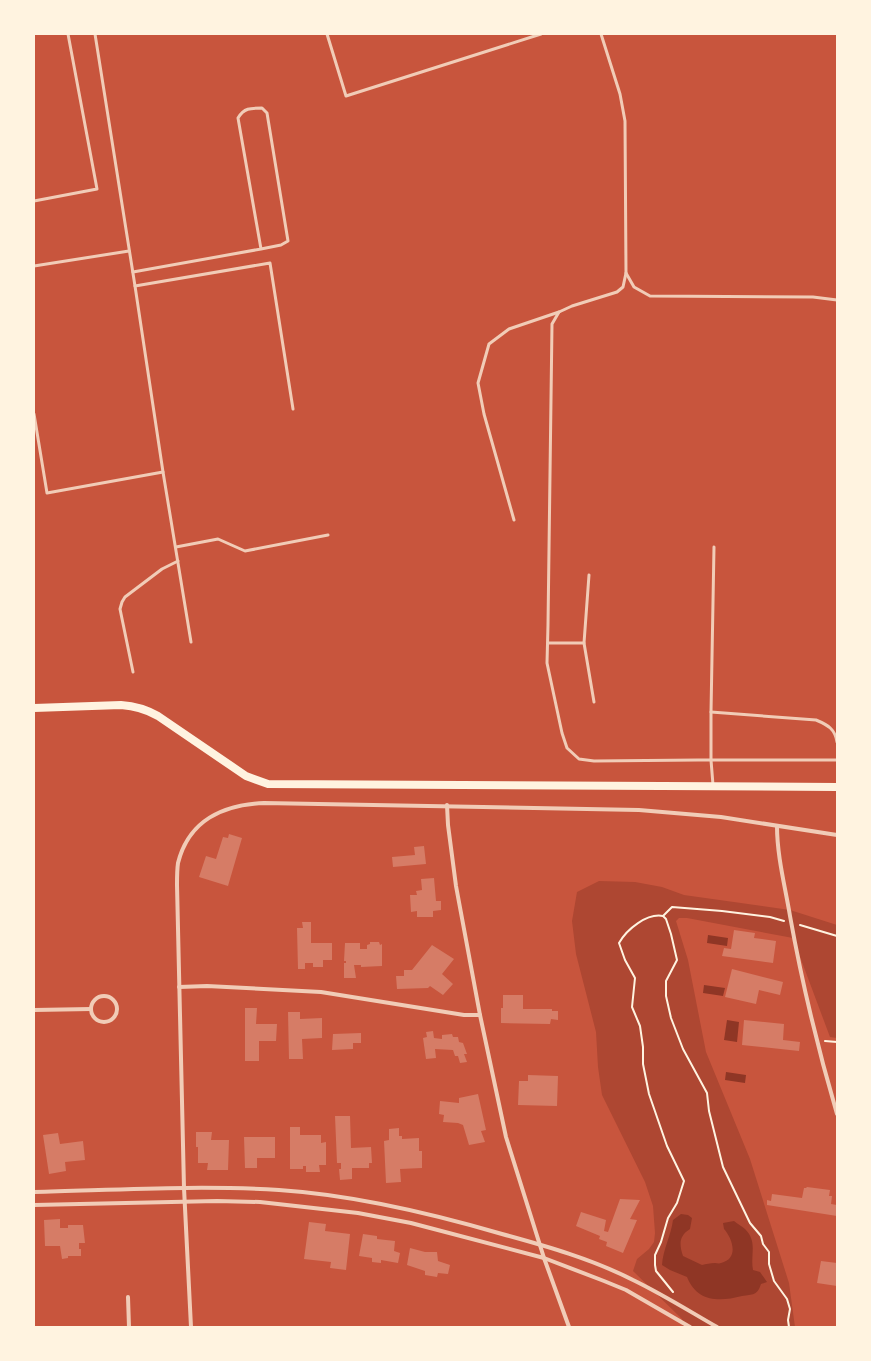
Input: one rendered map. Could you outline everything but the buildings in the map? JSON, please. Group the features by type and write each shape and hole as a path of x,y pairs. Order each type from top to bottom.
{"main road":[{"path":"34,708 121,705 134,706 158,716 246,776 256,781 268,784 837,787"}],"street":[{"path":"192,1327 184,1201 178,987 177,885 178,865 182,850 194,832 210,817 219,811 232,807 264,803 447,805 639,810 721,817 837,835"},
{"path":"447,805 455,879 480,1015 506,1137 544,1258 569,1327"},
{"path":"777,826 778,850 791,923 816,1040 837,1114"},
{"path":"178,987 207,986 321,992 464,1015 480,1015"},
{"path":"104,996 108,997 114,1002 116,1014 110,1021 101,1022 94,1018 90,1009 93,1002 104,996"},
{"path":"34,1010 90,1009"},
{"path":"34,1192 217,1188 280,1190 360,1200 460,1222 540,1244 593,1263 633,1280 717,1327"},
{"path":"34,1205 184,1201 260,1202 358,1213 411,1223 544,1258 604,1280 626,1290 690,1327"},
{"path":"128,1297 129,1327"}],"lane":[{"path":"34,201 97,189 68,34"},
{"path":"95,34 133,272 162,472 191,642"},
{"path":"327,34 346,96 542,34"},
{"path":"514,520 484,414 478,383 489,344 509,329 572,306 617,292 623,287 626,273 625,121 620,94 600,34"},
{"path":"133,272 281,246 288,240 267,113 262,108 248,108 242,112 238,118 261,249"},
{"path":"34,266 129,250"},
{"path":"135,286 270,263 293,409"},
{"path":"626,273 634,287 650,296 814,297 837,300"},
{"path":"559,312 552,324 548,643 546,663 562,733 567,748 579,759 594,761 837,760"},
{"path":"34,414 47,493 162,472"},
{"path":"176,547 218,539 245,551 328,535"},
{"path":"713,786 711,760 711,712 714,547"},
{"path":"133,672 120,609 122,602 125,597 162,569 178,561"},
{"path":"588,575 584,643 594,702"},
{"path":"548,643 584,643"},
{"path":"711,712 816,720 828,725 835,733 837,742"}],"path":[{"path":"663,916 672,907 722,911 770,917 837,936"},
{"path":"685,1308 656,1270 655,1265 655,1255 661,1242 668,1218 677,1203 684,1181 667,1146 649,1094 643,1064 643,1047 640,1026 632,1007 635,978 625,960 620,943 625,934 635,926 656,915 663,916 666,919 677,960 666,981 666,996 671,1018 683,1049 707,1093 709,1111 723,1167 750,1223 761,1236 763,1244 769,1252 769,1264 774,1281 787,1299 790,1310 788,1320 789,1327"},
{"path":"816,1040 837,1042"}],"shaded area":[{"path":"599,881 635,882 662,887 684,895 790,910 837,925 837,1038 830,1037 793,938 687,918 679,918 676,921 688,960 706,1052 750,1159 789,1283 795,1327 683,1327 682,1319 633,1271 637,1259 649,1249 654,1242 655,1233 653,1206 645,1182 602,1095 598,1067 596,1032 576,954 572,921 577,892"},
{"path":"708,935 728,938 727,946 707,943"},
{"path":"704,985 725,988 723,996 703,993"},
{"path":"727,1020 739,1022 737,1042 724,1040"},
{"path":"726,1072 746,1075 745,1083 725,1080"},
{"path":"681,1214 688,1215 692,1218 690,1229 684,1234 681,1241 683,1256 702,1265 727,1261 733,1248 730,1238 724,1229 723,1223 734,1221 744,1228 749,1234 753,1248 753,1270 760,1272 767,1282 761,1284 756,1293 725,1299 710,1298 703,1296 697,1291 691,1285 687,1277 662,1265 673,1220"}]}
